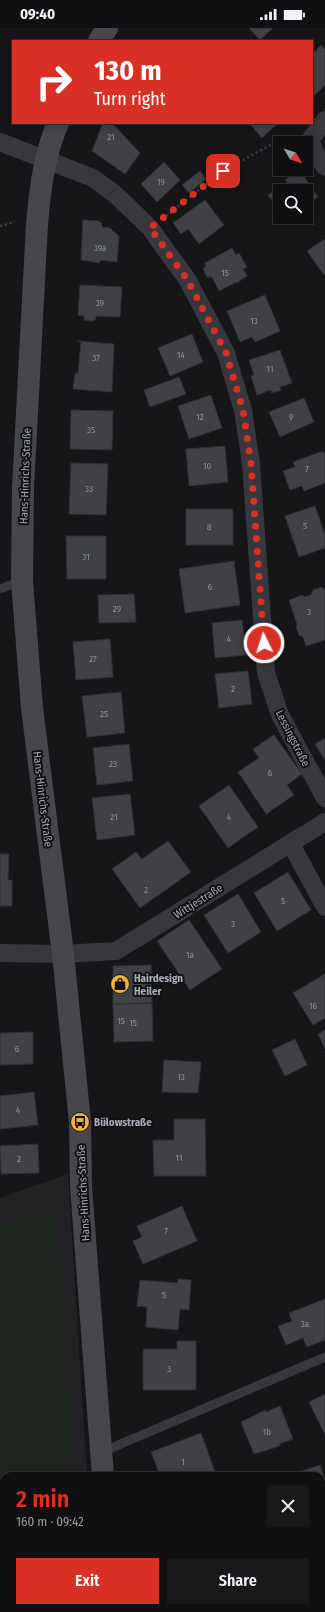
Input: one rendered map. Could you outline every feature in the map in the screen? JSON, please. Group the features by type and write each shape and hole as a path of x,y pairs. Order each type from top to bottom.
{"main road":[{"path":"100,40 107,28"},
{"name":"Hans-Hinrichs-Straße","path":"58,124 46,159 41,186 35,256 23,488 22,581 32,708 63,954 80,1122 80,1187 103,1472"}],"street":[{"path":"313,136 325,120"},
{"name":"Lessingstraße","path":"0,142 93,178 116,196 150,228 187,279 226,353 243,410 251,464 266,673 280,715 325,798"},
{"path":"313,147 325,167"},
{"name":"Wittjestraße","path":"63,954 116,951 325,822"},
{"path":"291,844 325,908"},
{"path":"0,953 63,954"}],"lane":[{"path":"0,589 22,581"},
{"path":"102,1452 325,1357"}],"path":[{"path":"150,228 223,171 273,143"}],"shaded area":[{"path":"68,1174 87,1472 0,1472 0,1198"},
{"path":"55,1208 72,1431 67,1472 0,1472 0,1228"}],"building":[{"path":"249,28 273,28 260,40"},
{"path":"321,45 325,50 325,85 314,96 313,95 313,53"},
{"path":"103,124 113,124 140,153 125,174 92,151"},
{"path":"250,124 277,124 262,138"},
{"path":"164,162 180,180 157,202 141,184"},
{"path":"200,171 206,179 189,193 182,185"},
{"path":"290,176 304,176 309,184 284,184 287,182 285,180"},
{"path":"313,190 318,197 313,200"},
{"path":"273,192 273,202 268,195"},
{"path":"205,200 224,225 199,244 188,229 181,234 173,223"},
{"path":"83,220 99,221 102,224 102,227 110,228 119,236 117,262 100,260 100,263 81,260"},
{"path":"325,239 325,274 324,275 307,251"},
{"path":"232,248 236,255 239,253 247,267 243,269 247,276 219,291 212,277 207,277 203,269 206,265 205,263"},
{"path":"80,285 122,287 120,317 96,316 96,319 93,321 84,320 84,316 78,315"},
{"path":"265,295 280,331 255,342 252,337 240,342 227,311"},
{"path":"192,334 203,362 170,376 158,348"},
{"path":"77,341 114,344 112,392 73,389 75,373 78,373 81,342"},
{"path":"280,350 292,383 280,387 281,390 272,393 271,390 257,395 251,376 254,375 249,360"},
{"path":"179,377 186,394 150,407 144,390"},
{"path":"211,395 222,428 189,439 178,406"},
{"path":"304,398 314,422 280,437 269,412"},
{"path":"71,410 113,411 112,450 70,449"},
{"path":"225,446 228,482 189,486 186,449"},
{"path":"323,451 325,455 325,483 304,491 302,486 290,490 283,471 295,467 293,462"},
{"path":"71,463 108,464 106,515 69,514"},
{"path":"315,506 325,535 325,548 299,557 285,516"},
{"path":"186,509 233,509 233,545 186,545"},
{"path":"66,536 106,536 106,579 67,579"},
{"path":"234,561 240,605 185,613 179,569"},
{"path":"321,587 325,590 325,640 306,646 303,637 299,635 296,627 297,624 289,600 303,595 304,597 311,595 313,590"},
{"path":"134,594 136,622 99,623 98,595"},
{"path":"242,620 246,655 215,658 212,623"},
{"path":"110,639 113,677 76,680 73,642"},
{"path":"248,671 252,704 219,708 215,674"},
{"path":"121,692 125,733 87,737 82,696"},
{"path":"274,735 302,774 287,785 294,795 266,814 238,772 259,758 253,749"},
{"path":"325,738 325,760 315,744"},
{"path":"129,744 133,781 97,785 93,748"},
{"path":"229,785 258,827 228,848 199,806"},
{"path":"130,794 135,835 97,840 92,798"},
{"path":"168,841 191,872 140,908 112,869 136,852 142,859"},
{"path":"0,854 9,854 8,880 12,880 12,906 0,906"},
{"path":"288,872 311,910 277,931 254,893"},
{"path":"238,894 261,932 228,953 204,915"},
{"path":"189,920 222,969 190,990 157,941"},
{"path":"151,965 152,1003 113,1004 113,966"},
{"path":"325,974 325,1018 313,1025 293,993"},
{"path":"152,1003 153,1041 114,1042 113,1004"},
{"path":"325,1030 325,1049 318,1034"},
{"path":"33,1032 33,1064 0,1065 0,1033"},
{"path":"295,1039 307,1065 285,1076 272,1050"},
{"path":"164,1060 201,1062 198,1093 162,1092"},
{"path":"34,1092 38,1125 0,1129 0,1096"},
{"path":"174,1119 205,1119 206,1176 154,1176 153,1140 174,1140"},
{"path":"38,1144 39,1173 1,1174 0,1146"},
{"path":"182,1206 197,1241 143,1264 133,1241 142,1237 137,1226"},
{"path":"178,1279 191,1280 189,1310 180,1309 178,1330 146,1327 147,1307 137,1306 140,1280 177,1283"},
{"path":"325,1299 325,1340 307,1347 303,1338 286,1345 278,1326 292,1321 289,1313"},
{"path":"177,1341 196,1341 196,1390 143,1390 143,1349 177,1349"},
{"path":"325,1394 325,1435 309,1402"},
{"path":"280,1406 293,1439 279,1444 280,1446 254,1454 241,1422 265,1410 266,1412"},
{"path":"201,1433 215,1472 158,1472 151,1452"},
{"path":"320,1465 322,1472 298,1472"}],"place":[{"name":"Hairdesign Heiler","path":"120,984"},
{"name":"Bülowstraße","path":"80,1122"}],"route":[{"path":"223,171 150,228 187,279 226,353 243,410 251,464 264,643"}]}
